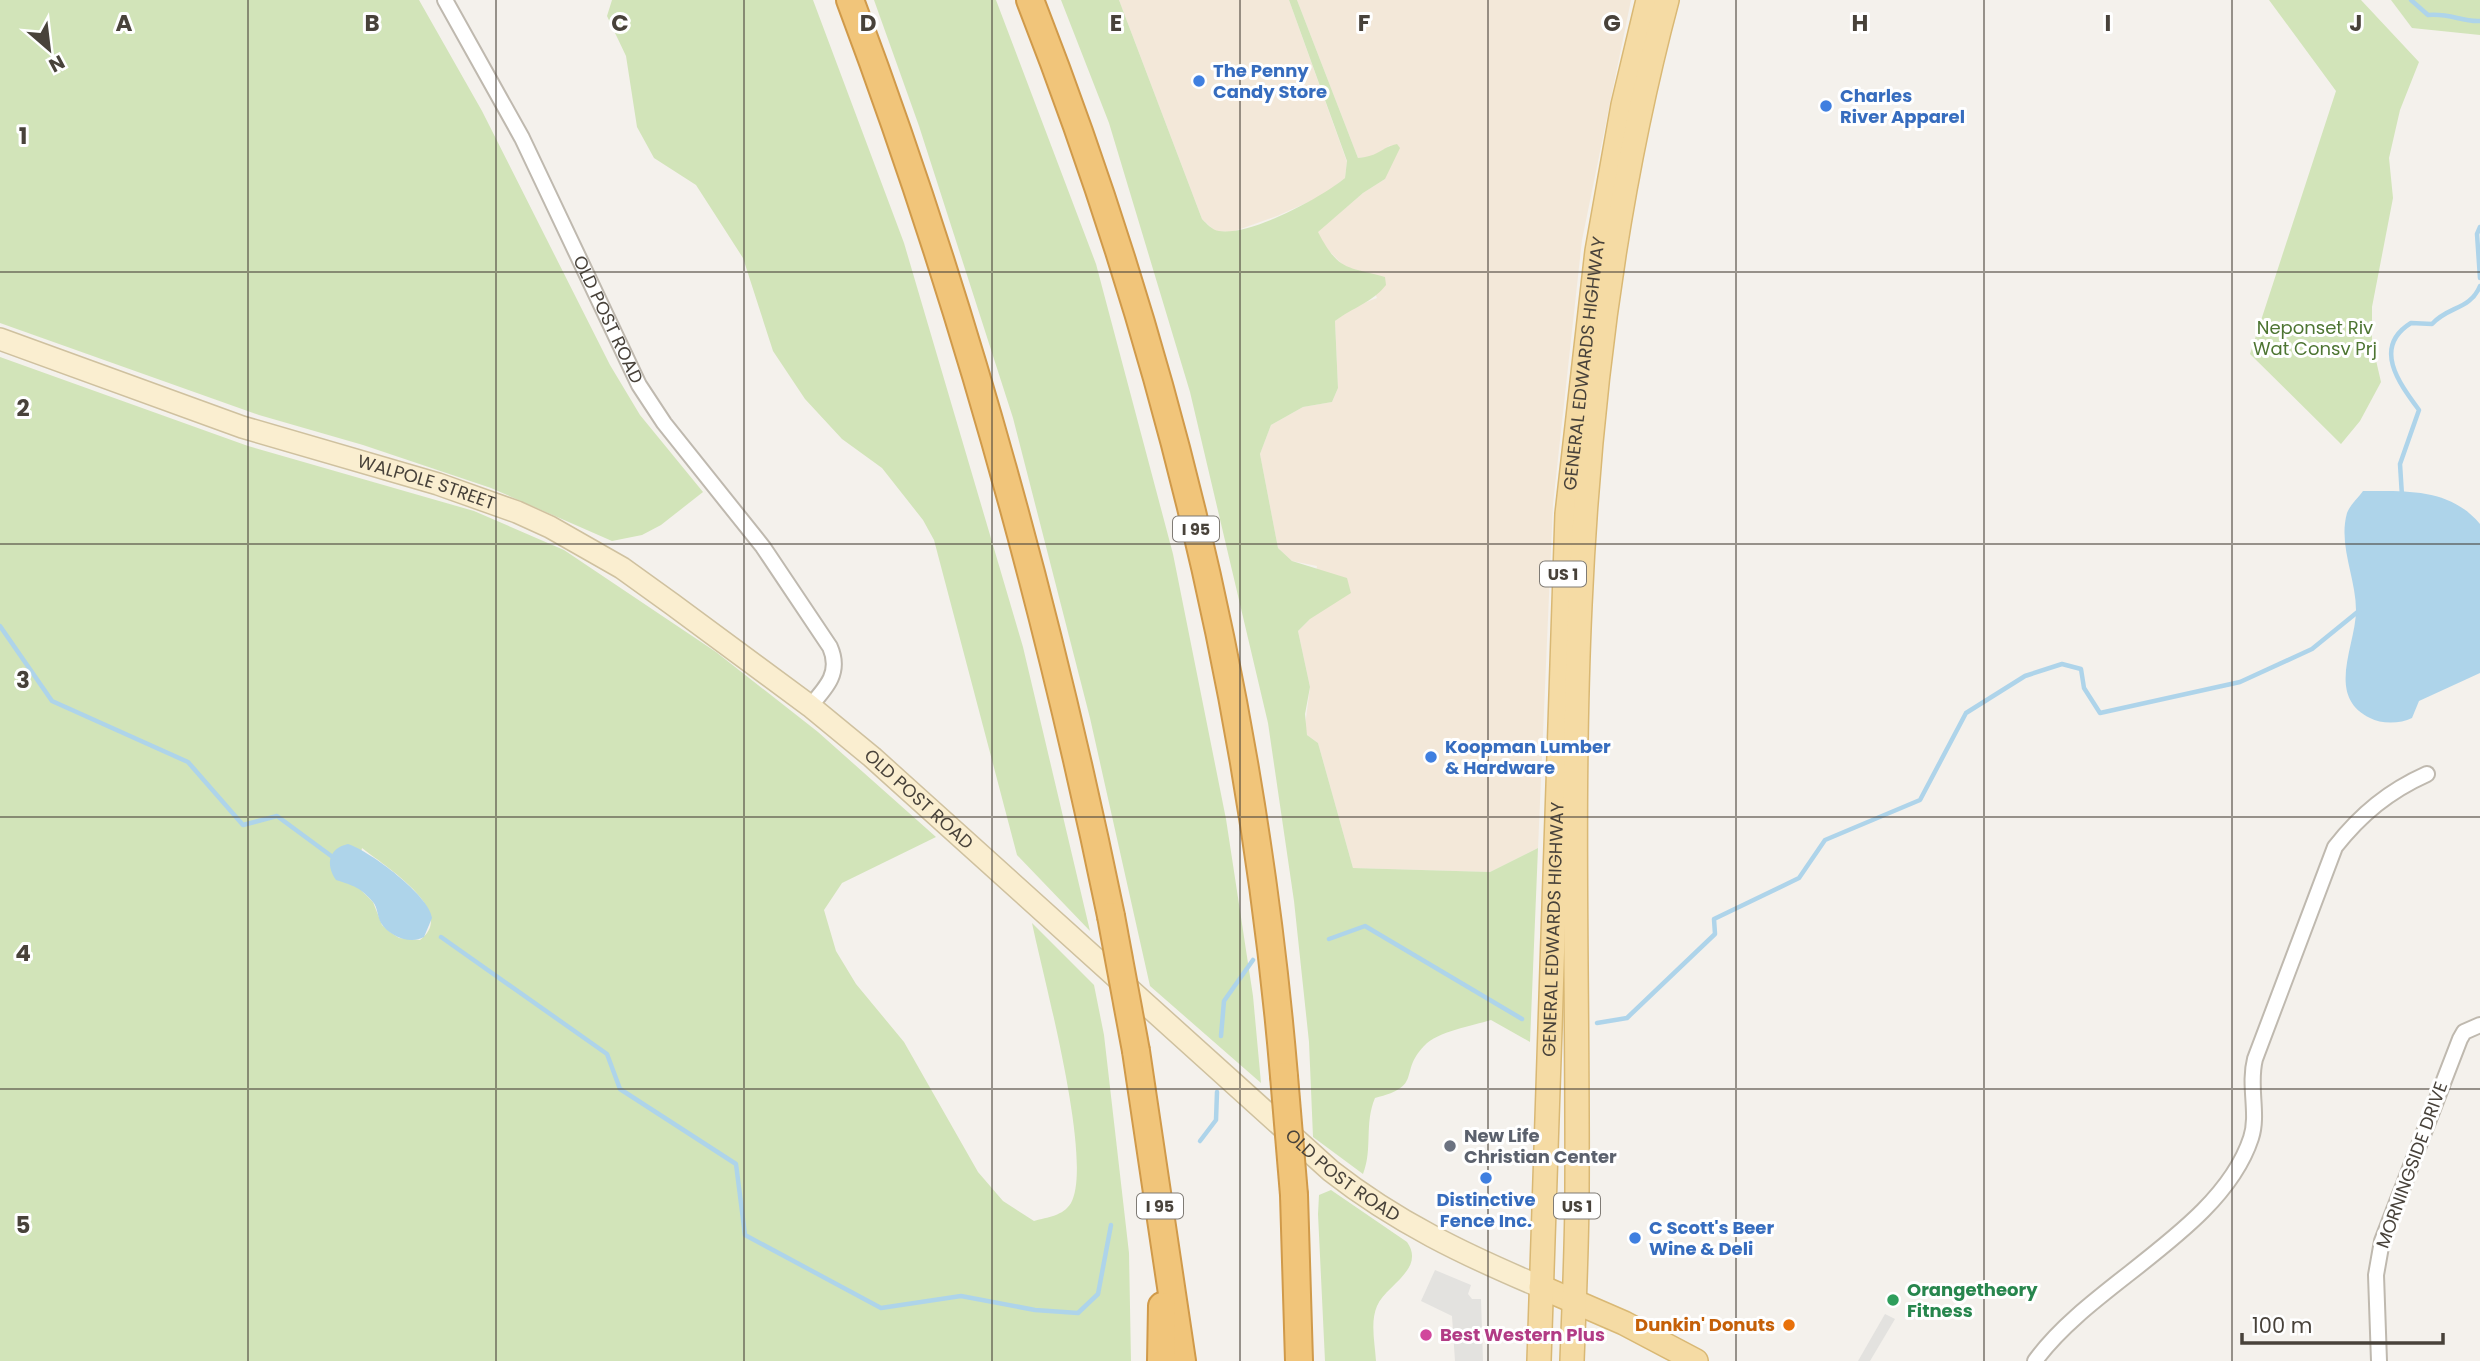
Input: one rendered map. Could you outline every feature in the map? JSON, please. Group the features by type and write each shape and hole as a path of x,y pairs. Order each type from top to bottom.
{"highway":[{"name":"I 95","path":"850,0 920,198 1002,462 1068,716 1111,916 1136,1051 1182,1361"},
{"name":"I 95","path":"1030,0 1070,107 1137,307 1195,525 1227,667 1269,927 1294,1195 1299,1361"},
{"path":"1161,1361 1165,1238"}],"main road":[{"name":"GENERAL EDWARDS HIGHWAY","path":"1539,1361 1567,514 1597,251 1623,106 1648,0"},
{"name":"GENERAL EDWARDS HIGHWAY","path":"1572,1361 1577,1199 1575,734 1585,515 1601,352 1615,254 1641,109 1667,0"},
{"name":"WALPOLE STREET","path":"0,339 242,427 438,484 517,512 622,568 810,706"},
{"name":"OLD POST ROAD","path":"810,706 877,761 1331,1171 1388,1212 1425,1234 1624,1323 1696,1361"}],"street":[{"name":"OLD POST ROAD","path":"445,0 522,138 639,385 664,423 762,548 830,647 835,662 834,671 810,706"},
{"path":"2035,1361 2066,1328 2198,1214 2239,1162 2253,1131 2251,1075 2255,1059 2335,847 2356,821 2383,797 2427,774"},
{"name":"MORNINGSIDE DRIVE","path":"2379,1361 2376,1275 2385,1230 2460,1039 2464,1032 2480,1024"}],"shaded area":[{"path":"1119,0 1289,0 1347,162 1345,178 1322,196 1277,216 1232,232 1215,231 1202,219"},
{"path":"1297,0 1631,0 1582,240 1553,504 1538,848 1490,872 1353,868 1318,743 1307,735 1305,726 1310,687 1298,631 1310,619 1317,566 1292,561 1278,548 1260,454 1271,425 1303,407 1332,402 1338,388 1335,321 1353,307 1377,298 1366,272 1348,270 1327,249 1317,232 1363,193 1385,179 1390,145 1376,156 1358,158"},
{"path":"1435,1270 1471,1285 1468,1294 1472,1299 1481,1299 1483,1361 1455,1361 1452,1316 1421,1301"},
{"path":"1885,1314 1895,1319 1870,1361 1858,1361"}],"green space":[{"path":"0,0 419,0 482,111 610,365 640,415 703,492 661,525 642,535 612,541 491,488 363,445 259,415 0,323"},
{"path":"612,0 813,0 904,243 1023,647 1090,931 1017,855 934,540 923,520 882,468 842,439 805,399 773,351 743,258 696,185 654,158 637,127 626,56 607,16"},
{"path":"874,0 996,0 1096,264 1173,554 1226,819 1253,996 1261,1083 1150,986 1090,718 1013,418 919,126"},
{"path":"1061,0 1119,0 1202,219 1214,229 1232,231 1266,222 1303,205 1345,178 1347,161 1289,0 1297,0 1358,158 1371,156 1397,144 1400,148 1385,179 1363,193 1318,232 1338,261 1385,277 1386,285 1369,300 1335,321 1338,388 1332,402 1303,407 1271,425 1260,454 1278,548 1292,561 1347,578 1351,593 1310,619 1298,631 1310,687 1305,714 1307,735 1318,743 1353,868 1490,872 1538,848 1530,1042 1491,1020 1446,1033 1430,1041 1416,1055 1408,1078 1400,1089 1375,1098 1363,1174 1313,1137 1309,1042 1294,901 1268,723 1190,392 1109,123"},
{"name":"Neponset Riv Wat Consv Prj","path":"2269,0 2361,0 2419,62 2400,110 2389,158 2393,198 2372,307 2372,343 2381,382 2360,421 2341,444 2250,354 2336,91"},
{"path":"2391,0 2480,0 2480,35 2412,28"},
{"path":"0,357 248,446 474,511 564,550 716,652 818,732 936,837 842,883 824,910 836,951 856,984 904,1042 978,1172 1003,1201 1034,1221 1064,1211 1071,1203 1076,1181 1076,1149 1064,1068 1032,923 1094,985 1104,1035 1129,1253 1131,1361 0,1361","holes":["362,848 400,877 424,903 430,916 430,928 420,940 399,938 390,932 382,925 373,902 354,883"]},
{"path":"1331,1190 1407,1242 1412,1252 1408,1269 1382,1298 1375,1312 1376,1361 1325,1361 1318,1214 1319,1195"}],"water":[{"path":"2363,491 2427,494 2455,504 2480,524 2480,673 2419,701 2412,718 2396,722 2374,720 2356,709 2346,684 2356,610 2345,525 2348,510"},
{"path":"348,844 370,855 398,875 421,898 432,918 424,937 406,940 394,935 381,923 375,904 364,893 336,880 331,868 331,858 337,849"}],"waterway":[{"path":"2411,0 2428,15 2480,21"},
{"path":"2480,227 2477,234 2480,278"},
{"path":"2402,496 2400,464 2419,410 2397,377 2391,354 2393,343 2399,333 2411,323 2432,324 2471,300 2480,286"},
{"path":"1597,1023 1627,1018 1715,934 1714,919 1799,878 1825,840 1920,800 1966,713 2025,676 2062,664 2081,669 2084,688 2100,713 2240,682 2312,649 2360,610"},
{"path":"0,626 52,701 188,762 243,825 277,816 334,858"},
{"path":"1329,939 1365,926 1522,1019"},
{"path":"441,937 607,1054 620,1089 736,1164 745,1235 881,1308 961,1296 1035,1310 1078,1313 1098,1294 1111,1225"},
{"path":"1221,1036 1224,1001 1253,960"},
{"path":"1200,1141 1216,1120 1217,1092"}],"place":[{"name":"The Penny Candy Store","path":"1199,81"},
{"name":"Charles River Apparel","path":"1826,106"},
{"name":"Koopman Lumber & Hardware","path":"1431,757"},
{"name":"New Life Christian Center","path":"1450,1146"},
{"name":"Distinctive Fence Inc.","path":"1486,1178"},
{"name":"C Scott's Beer Wine & Deli","path":"1635,1238"},
{"name":"Orangetheory Fitness","path":"1893,1300"},
{"name":"Dunkin' Donuts","path":"1789,1325"},
{"name":"Best Western Plus","path":"1426,1335"}]}
